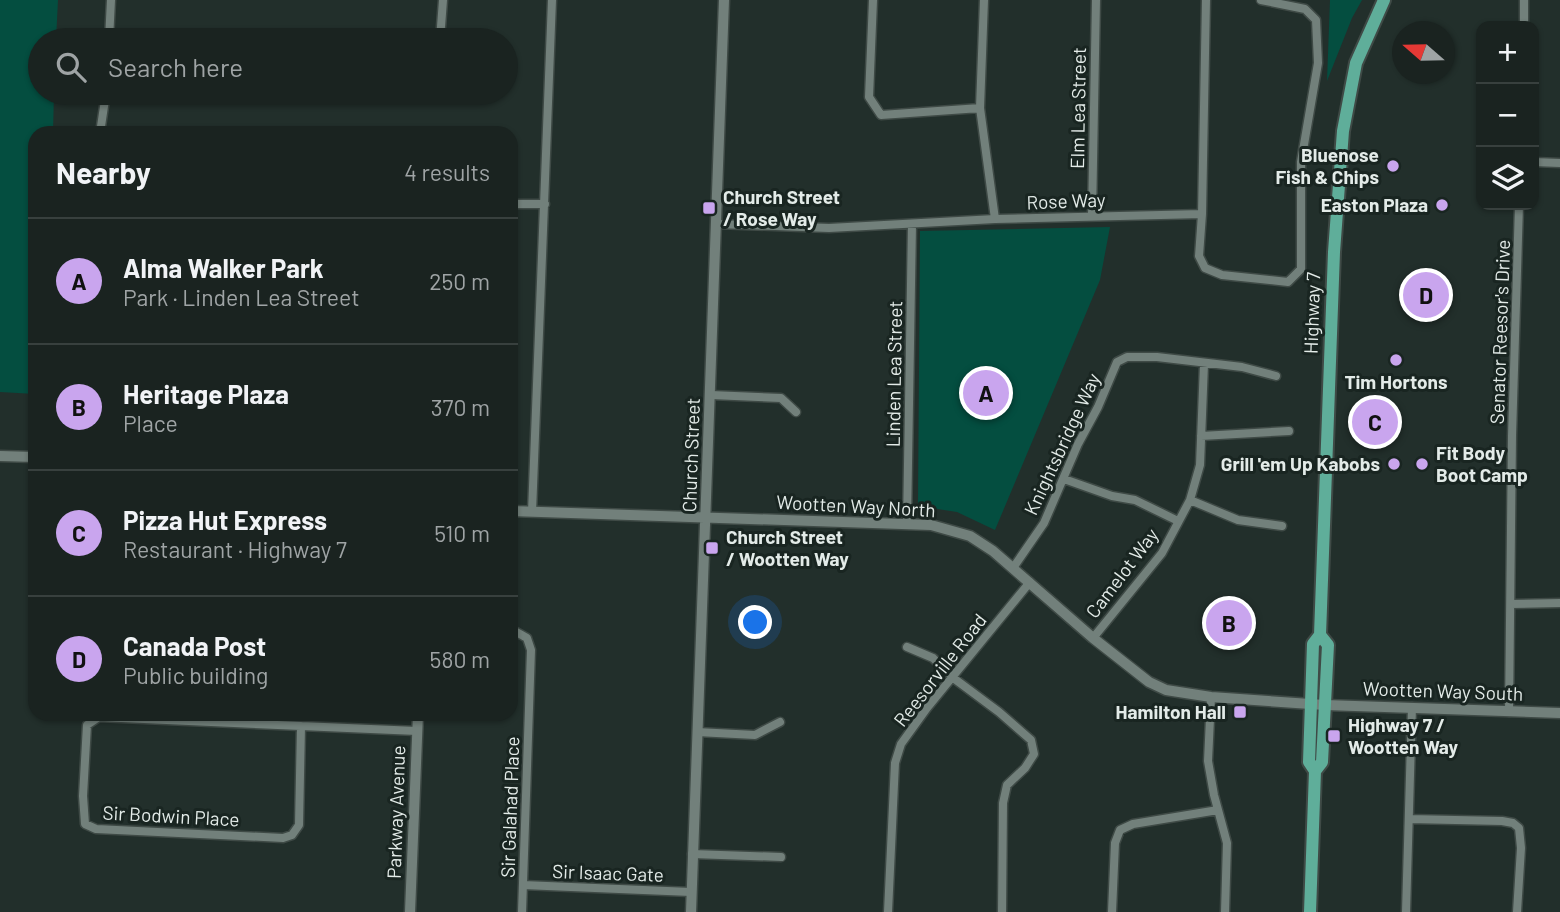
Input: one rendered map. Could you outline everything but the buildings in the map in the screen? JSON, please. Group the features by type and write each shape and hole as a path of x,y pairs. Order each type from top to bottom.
{"main road":[{"name":"Highway 7","path":"1310,912 1315,771 1309,762 1313,644 1320,635 1334,252 1343,131 1356,63 1384,0"},
{"name":"Highway 7","path":"1315,771 1322,762 1328,645 1320,635"}],"street":[{"path":"110,28 111,0"},
{"path":"441,28 443,0"},
{"path":"532,512 552,0"},
{"name":"Church Street","path":"691,912 724,0"},
{"path":"873,0 869,97 881,115 980,108"},
{"path":"984,0 980,108 995,219"},
{"name":"Elm Lea Street","path":"1092,216 1096,0"},
{"path":"1206,0 1199,256 1205,268 1222,275 1288,282 1301,269 1301,162 1318,63 1316,20 1305,9 1261,0"},
{"path":"1524,0 1524,21"},
{"path":"101,126 104,105"},
{"path":"1539,162 1560,163"},
{"path":"518,204 545,204"},
{"name":"Senator Reesor's Drive","path":"1509,712 1512,436 1519,210"},
{"name":"Rose Way","path":"717,223 829,228 995,219 1202,214"},
{"name":"Linden Lea Street","path":"907,524 912,224"},
{"name":"Knightsbridge Way","path":"1013,568 1044,523 1117,362 1127,357 1157,356 1242,367 1276,376"},
{"name":"Camelot Way","path":"1093,638 1162,553 1190,500 1200,465 1204,363"},
{"path":"711,395 781,398 796,412"},
{"path":"1201,436 1289,431"},
{"path":"0,456 28,457"},
{"path":"1064,479 1112,496 1135,500 1178,521"},
{"path":"1190,500 1238,520 1282,526"},
{"name":"Wootten Way North","path":"518,511 931,525 970,536 993,551 1093,638 1149,682 1182,694 1311,703"},
{"name":"Reesorville Road","path":"888,912 895,763 901,744 951,677 1030,582"},
{"path":"1511,604 1560,603"},
{"name":"Sir Galahad Place","path":"518,633 527,638 531,650 522,912"},
{"path":"907,646 933,658 951,677 999,712 1031,740 1034,754 1025,768 1007,785 1003,803 1002,912"},
{"path":"1211,697 1208,761 1227,842 1225,912"},
{"name":"Wootten Way South","path":"1311,703 1560,713"},
{"path":"1406,912 1412,707"},
{"name":"Sir Bodwin Place","path":"93,721 87,725 83,796 85,824 96,829 283,838 292,835 299,825 301,726"},
{"name":"Sir Bodwin Place","path":"189,721 417,731"},
{"name":"Parkway Avenue","path":"410,912 418,721"},
{"path":"697,732 755,735 780,722"},
{"path":"1112,912 1115,843 1120,830 1133,824 1218,810"},
{"path":"1409,819 1503,821 1513,823 1519,828 1521,848 1517,912"},
{"path":"692,854 781,857"},
{"name":"Sir Isaac Gate","path":"523,886 691,892"}],"green space":[{"path":"0,0 58,0 57,28 28,28 28,105 54,105 53,126 28,126 28,394 0,392"},
{"path":"1330,0 1362,0 1327,81"},
{"path":"1110,227 1100,280 995,530 957,512 918,506 920,231"}],"place":[{"name":"Bluenose Fish & Chips","path":"1393,166"},
{"name":"Easton Plaza","path":"1442,205"},
{"name":"Church Street / Rose Way","path":"709,208"},
{"name":"Canada Post","path":"1426,295"},
{"name":"Tim Hortons","path":"1396,360"},
{"name":"Alma Walker Park","path":"986,393"},
{"name":"Pizza Hut Express","path":"1375,422"},
{"name":"Grill 'em Up Kabobs","path":"1394,464"},
{"name":"Fit Body Boot Camp","path":"1422,464"},
{"name":"Church Street / Wootten Way","path":"712,548"},
{"name":"Heritage Plaza","path":"1229,623"},
{"name":"Hamilton Hall","path":"1240,712"},
{"name":"Highway 7 / Wootten Way","path":"1334,736"}]}
